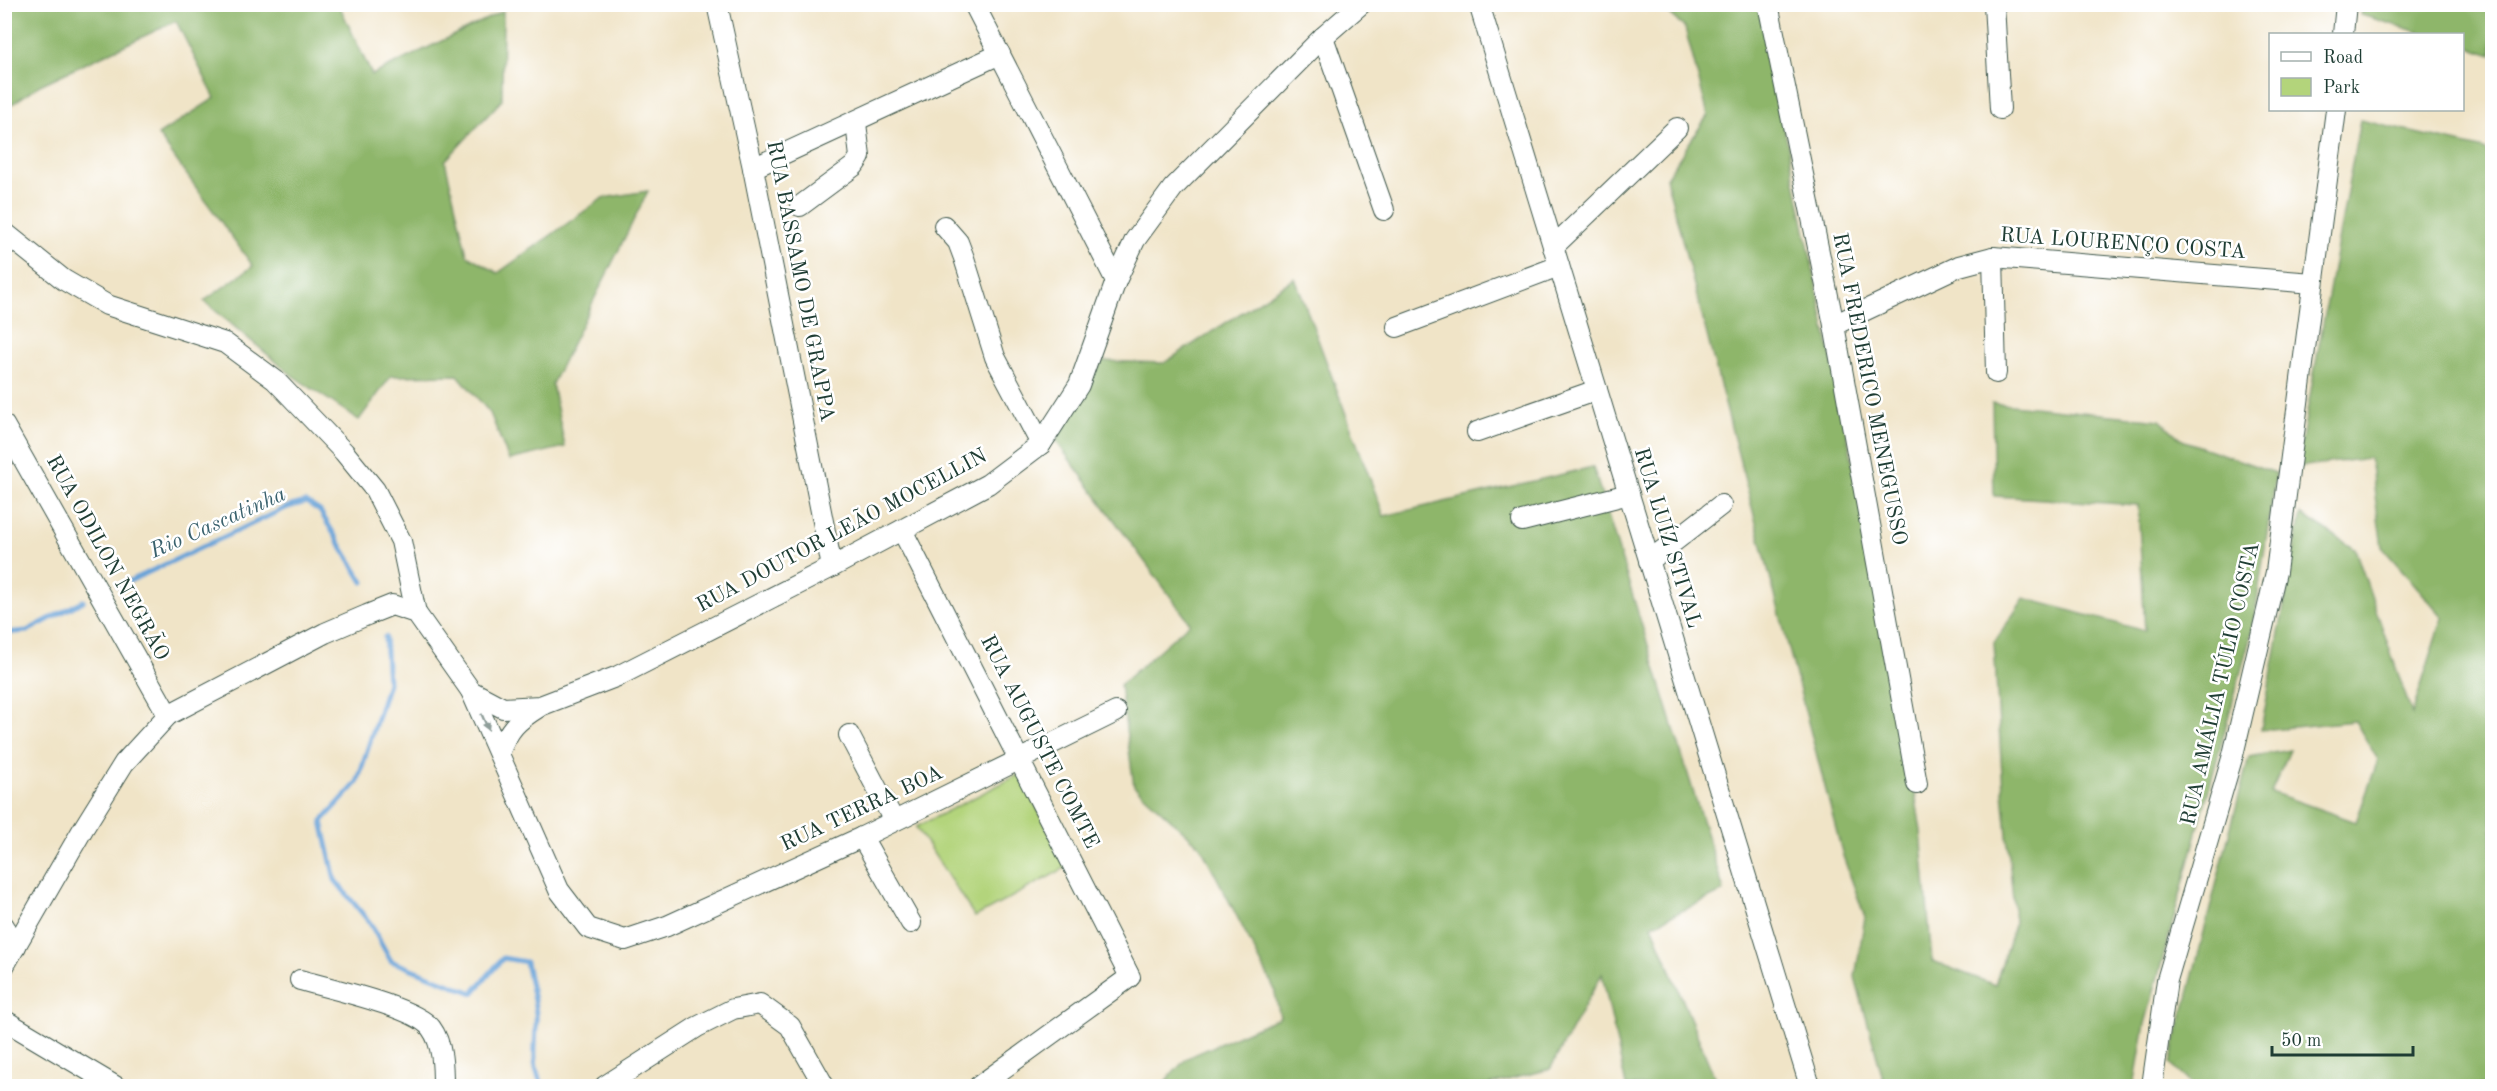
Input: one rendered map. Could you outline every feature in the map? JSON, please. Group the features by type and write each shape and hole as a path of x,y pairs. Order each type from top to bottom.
{"street":[{"name":"RUA BASSAMO DE GRAPPA","path":"717,4 753,168 832,567"},
{"path":"974,4 1116,281"},
{"name":"RUA DOUTOR LEÃO MOCELLIN","path":"416,613 471,691 503,708 540,706 618,676 832,567 988,484 1041,444 1079,385 1116,281 1135,240 1173,188 1323,37 1360,4"},
{"name":"RUA LUÍZ STIVAL","path":"1479,4 1810,1086"},
{"name":"RUA FREDERICO MENEGUSSO","path":"1768,4 1834,325 1917,784"},
{"path":"1994,4 2000,109"},
{"path":"2343,33 2346,4"},
{"path":"1323,37 1384,210"},
{"path":"753,168 856,123 1000,54"},
{"name":"RUA AMÁLIA TÚLIO COSTA","path":"2152,1086 2167,980 2233,755 2276,572 2336,111"},
{"path":"800,206 854,166 860,157 856,123"},
{"path":"1397,327 1556,257 1677,128"},
{"path":"944,226 958,242 995,357 1041,444"},
{"path":"4,231 64,280 107,305 225,343 274,380 344,452 375,490 401,541 416,613"},
{"path":"1993,257 1996,373"},
{"name":"RUA LOURENÇO COSTA","path":"1834,325 1959,266 1993,257 2313,283"},
{"path":"1476,432 1597,390"},
{"name":"RUA ODILON NEGRÃO","path":"4,425 168,715"},
{"path":"1522,522 1629,494"},
{"path":"1649,561 1721,505"},
{"name":"RUA AUGUSTE COMTE","path":"902,530 1130,977 979,1086"},
{"path":"4,966 124,763 168,715 325,633 367,615 392,605 416,613"},
{"path":"471,691 499,753"},
{"path":"499,753 508,732 521,717 540,706"},
{"name":"RUA TERRA BOA","path":"499,753 559,890 588,928 625,940 667,926 862,837 1116,712"},
{"path":"849,735 894,821"},
{"path":"862,837 911,923"},
{"path":"4,926 16,946"},
{"path":"300,980 405,1011 430,1027 443,1059 443,1086"},
{"path":"605,1086 697,1027 733,1009 760,1004 790,1026 824,1086"},
{"path":"4,1020 115,1086"}],"green space":[{"path":"5,4 339,5 372,75 503,11 502,100 445,161 467,255 498,273 603,198 648,191 552,384 565,447 509,460 490,413 458,375 391,376 359,420 293,376 204,301 253,266 158,135 215,98 176,21 40,85 5,109"},
{"path":"2363,4 2492,5 2492,55 2464,46 2464,33 2422,33 2361,15"},
{"path":"1659,5 1759,5 1898,684 1921,831 1932,961 1995,985 2015,922 2003,791 1994,643 2024,598 2145,631 2138,505 1994,496 1992,403 2160,420 2182,440 2276,473 2253,627 2145,1024 2134,1086 1885,1086 1855,977 1865,917 1843,856 1666,178 1708,115 1685,28"},
{"path":"2360,120 2484,149 2492,156 2492,1086 2194,1086 2170,1064 2249,757 2290,750 2271,792 2356,822 2378,760 2355,721 2261,730 2301,514 2355,549 2412,714 2443,617 2382,547 2370,458 2297,467"},
{"path":"1295,278 1384,516 1593,467 1724,891 1652,925 1718,1086 1626,1086 1602,974 1550,1069 1485,1086 1359,1086 1322,1081 1317,1086 1161,1086 1187,1058 1280,1017 1274,988 1201,847 1134,786 1120,685 1190,623 1056,441 1102,361 1164,363"},
{"path":"1020,774 1067,867 975,917 916,827"}],"waterway":[{"name":"Rio Cascatinha","path":"119,586 288,507 306,502 320,511 363,582"},
{"name":"Rio Cascatinha","path":"4,633 27,631 83,601"},
{"name":"Rio Cascatinha","path":"385,637 388,683 357,783 322,821 335,880 370,923 391,961 473,993 503,958 526,962 536,1013 536,1070 544,1086"}]}
